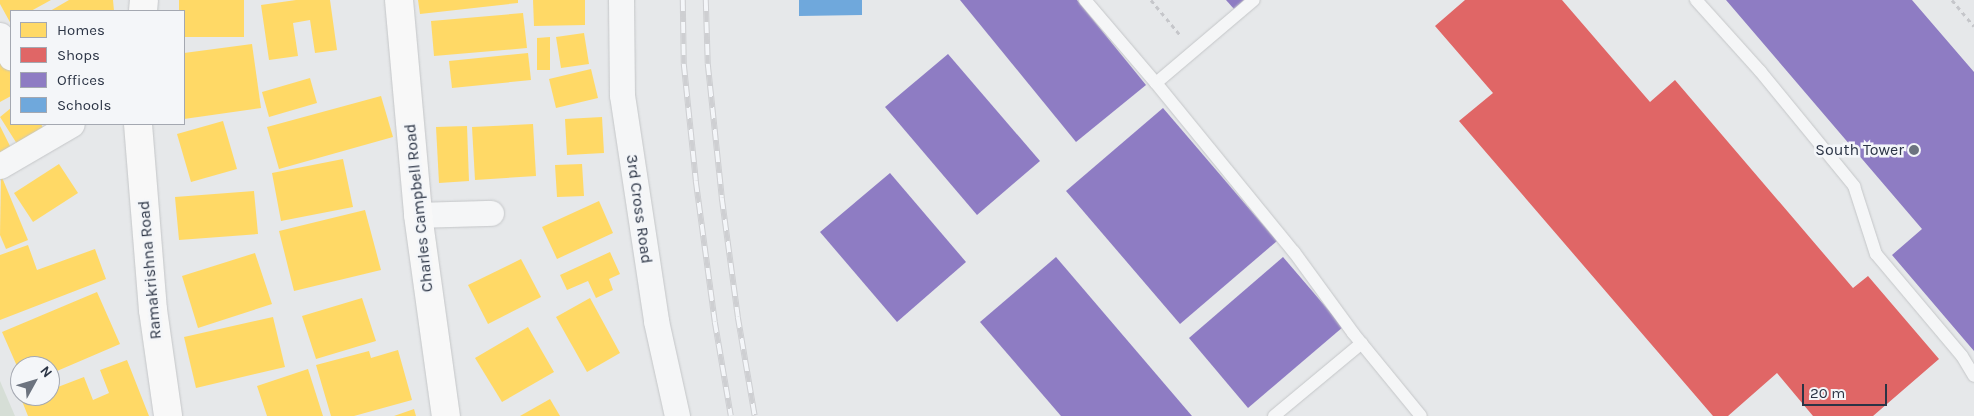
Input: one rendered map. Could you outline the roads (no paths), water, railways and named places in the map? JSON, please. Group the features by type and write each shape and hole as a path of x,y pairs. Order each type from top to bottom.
{"street":[{"name":"Charles Campbell Road","path":"399,0 418,215 446,416"},
{"name":"3rd Cross Road","path":"621,0 622,95 656,321 677,416"},
{"path":"0,35 10,56"},
{"path":"0,166 47,131 68,125"},
{"name":"Ramakrishna Road","path":"138,125 154,318 168,416"},
{"path":"418,215 491,213"}],"lane":[{"path":"1085,0 1156,83 1294,252 1362,343 1421,416"},
{"path":"1156,83 1254,0"},
{"path":"1696,0 1760,71 1854,186 1876,254 1962,356 1974,376"},
{"path":"1274,416 1362,343"}],"railway":[{"path":"683,0 684,64 696,181 715,322 731,416"},
{"path":"706,0 708,64 722,198 738,317 755,416"}],"place":[{"name":"South Tower","path":"1914,150"}]}
